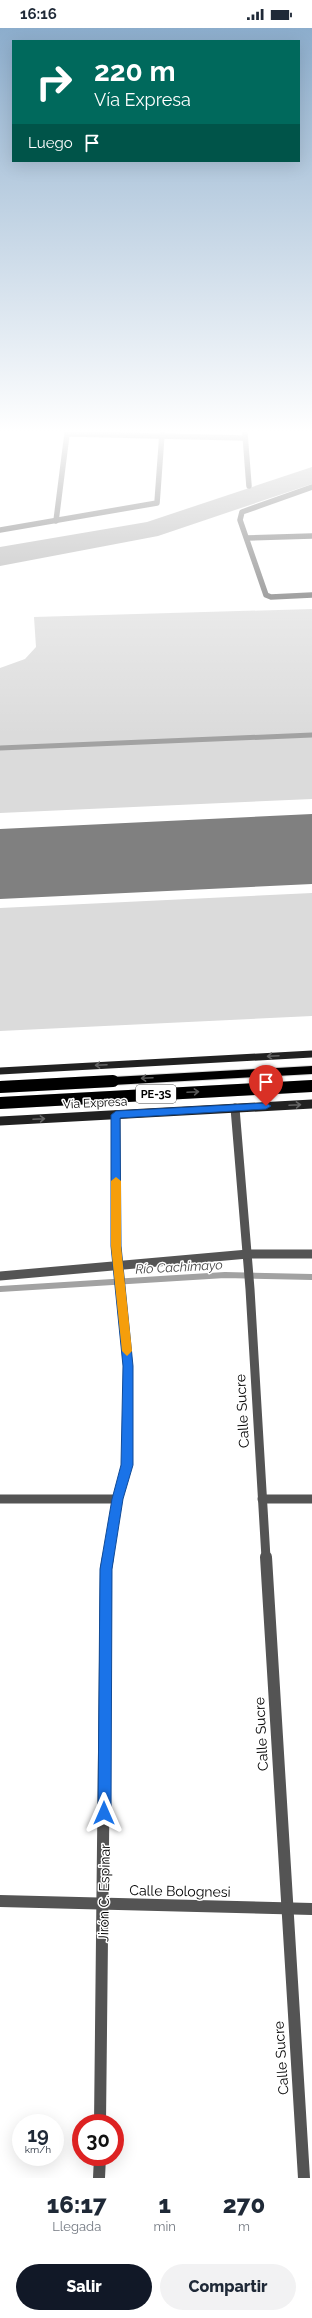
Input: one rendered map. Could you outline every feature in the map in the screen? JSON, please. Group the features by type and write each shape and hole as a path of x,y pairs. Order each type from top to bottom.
{"main road":[{"path":"0,1071 312,1054"},
{"name":"Vía Expresa","path":"0,1086 312,1070"},
{"name":"Vía Expresa","path":"0,1103 312,1086"},
{"name":"Vía Expresa","path":"0,1121 312,1104"}],"street":[{"path":"246,534 266,595 271,597 312,595"},
{"path":"247,538 312,536"},
{"name":"Calle Sucre","path":"235,1108 249,1269 286,1908 304,2178"},
{"name":"Jirón C. Espinar","path":"100,2114 104,1905 106,1569 118,1499 127,1465 128,1366 118,1270 116,1115"},
{"path":"0,1276 118,1270 248,1254 312,1254"},
{"path":"0,1499 118,1499"},
{"path":"262,1499 312,1499"},
{"name":"Calle Bolognesi","path":"0,1901 104,1905 312,1909"},
{"path":"99,2178 100,2166"}],"shaded area":[{"path":"74,534 163,534 0,566 0,547"},
{"path":"312,609 312,799 0,813 0,668 25,659 36,647 34,617"},
{"path":"312,893 312,1016 0,1031 0,908"}],"waterway":[{"path":"0,748 312,735"},
{"name":"Río Cachimayo","path":"0,1289 225,1275 312,1277"}],"runway":[{"path":"0,864 312,849"}],"slow traffic":[{"path":"116,1181 116,1246 123,1299 127,1351"}],"route":[{"path":"104,1813 106,1569 118,1499 127,1465 128,1366 123,1299 116,1246 116,1115 266,1106"}]}
